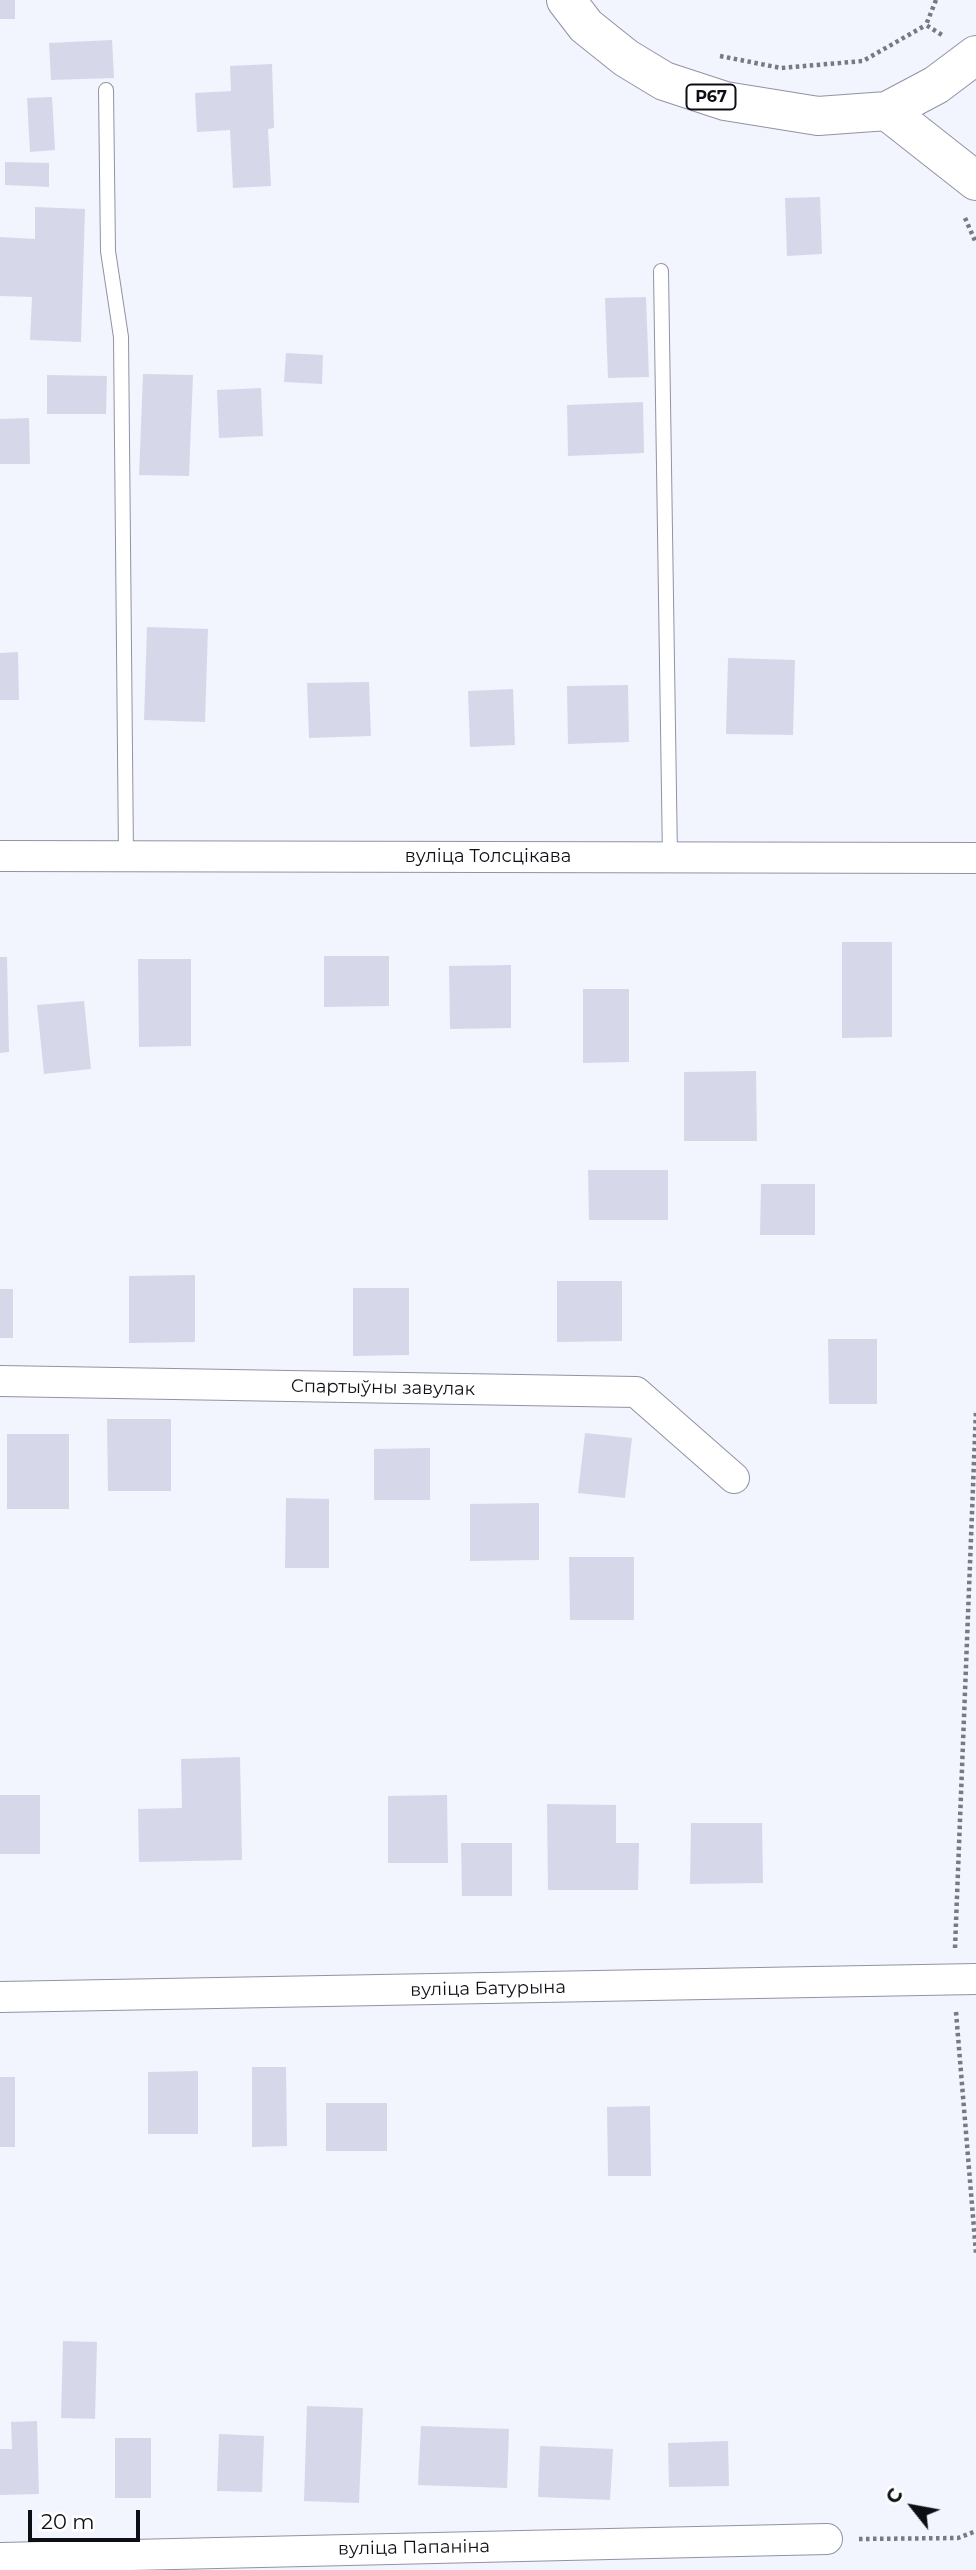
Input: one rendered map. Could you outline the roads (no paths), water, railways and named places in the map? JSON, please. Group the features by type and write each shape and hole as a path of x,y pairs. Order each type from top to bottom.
{"main road":[{"name":"Р67","path":"566,0 586,26 626,58 691,91 725,101 818,116 887,111 936,85 976,55"},
{"path":"887,111 976,181"}],"street":[{"name":"вуліца Толсцікава","path":"0,856 976,858"},
{"name":"Спартыўны завулак","path":"0,1381 636,1392 734,1478"},
{"name":"вуліца Батурына","path":"0,1997 965,1980"},
{"name":"вуліца Папаніна","path":"0,2557 827,2539"}],"lane":[{"path":"106,90 108,251 121,337 126,856"},
{"path":"661,271 670,858"}]}
